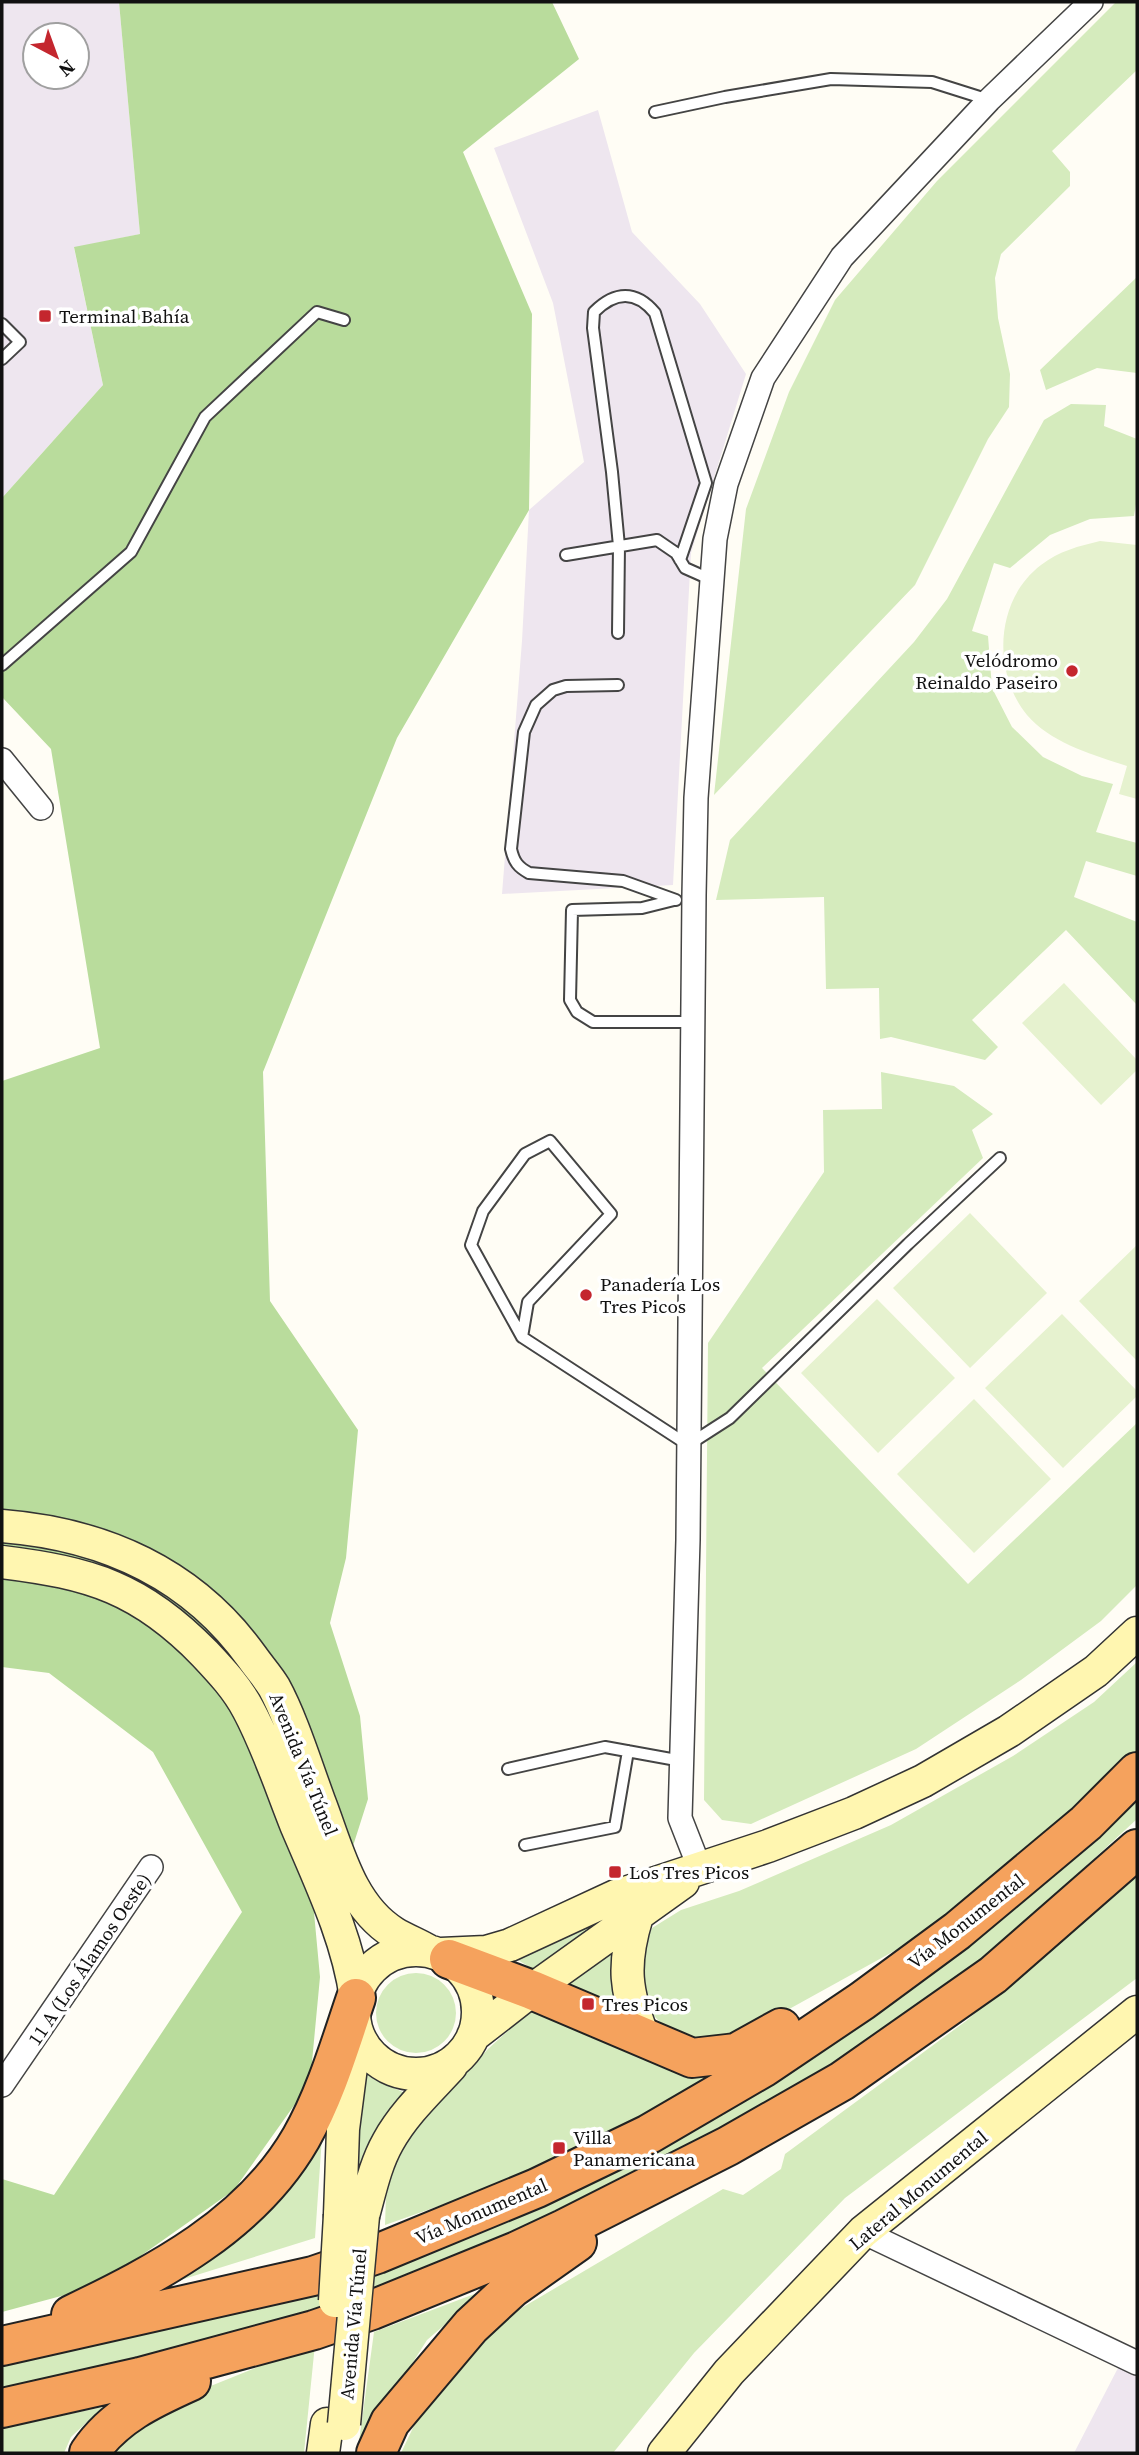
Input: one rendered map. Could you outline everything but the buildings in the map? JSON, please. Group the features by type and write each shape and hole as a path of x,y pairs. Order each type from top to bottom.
{"highway":[{"name":"Vía Monumental","path":"2,2346 313,2276 377,2254 537,2188 649,2134 764,2067 862,2001 957,1931 1086,1823 1137,1772"},
{"path":"89,2453 113,2424 136,2408 196,2379 314,2330 372,2310 517,2251 691,2165 842,2081 993,1975 1137,1849"},
{"path":"438,1954 532,1990 692,2058 736,2053 957,1931"},
{"path":"2,2341 68,2317 136,2283 179,2258 220,2229 280,2169 301,2138 356,2013"},
{"path":"376,2453 390,2422 471,2326 512,2288 598,2225 691,2165"},
{"path":"2,2407 140,2377 314,2330"}],"main road":[{"name":"Avenida Vía Túnel","path":"8,1526 28,1527 69,1537 115,1551 153,1567 180,1584 240,1640 274,1687 345,1871 361,1902 392,1932 438,1954"},
{"name":"Avenida Vía Túnel","path":"2,1562 42,1567 128,1592 152,1607 185,1634 232,1684 247,1707 316,1871 353,1976 356,2013 343,2129 352,2216 334,2439"},
{"path":"700,1869 532,1990 441,2069 420,2074 399,2071 380,2062 365,2047 356,2013 359,1987 370,1970 386,1958 405,1951 438,1954 486,1952 510,1945 616,1896 700,1869 854,1813 923,1780 1009,1731 1096,1671 1137,1633"},
{"path":"637,1916 629,1942 626,1973 633,2011 644,2039"},
{"path":"438,1954 463,1970 475,1993 478,2019 466,2047"},
{"name":"Lateral Monumental","path":"664,2453 729,2372 863,2232 1137,2012"},
{"name":"Avenida Vía Túnel","path":"352,2216 373,2179 387,2144 408,2112 466,2047"}],"street":[{"path":"700,1869 680,1818 688,1445 692,1022 685,897 696,798 715,539 726,484 763,378 842,257 989,100 1091,2"},
{"path":"2,760 41,808"},
{"name":"11 A (Los Álamos Oeste)","path":"2,2085 151,1867"},
{"path":"863,2232 1137,2363"}],"lane":[{"path":"655,112 831,79 932,82 989,100"},
{"path":"618,633 619,546 593,328 594,312 602,304 618,296 635,296 646,302 655,313 705,483 680,560"},
{"path":"2,664 131,552 205,417 317,312 344,320"},
{"path":"2,324 20,342 2,359"},
{"path":"566,555 657,540 668,545 685,568 712,580"},
{"path":"618,685 566,685 553,690 536,705 524,732 511,849 513,861 520,869 529,873 623,881 685,897"},
{"path":"685,897 642,908 572,910 570,1000 577,1012 593,1022 692,1022"},
{"path":"522,1338 528,1302 611,1214 550,1141 525,1154 483,1211 471,1245 522,1338 688,1445 730,1418 1000,1158"},
{"path":"508,1769 605,1747 682,1761"},
{"path":"525,1845 615,1827 628,1751"}],"shaded area":[{"name":"Terminal Bahía","path":"2,2 119,2 140,234 74,248 103,385 2,498"},
{"path":"598,110 632,232 700,304 746,374 691,553 673,885 502,894 522,641 529,510 584,462 553,303 494,148"},
{"path":"1119,2366 1137,2375 1137,2453 1074,2453"}],"green space":[{"path":"119,2 552,2 579,59 463,152 532,314 529,510 397,738 263,1072 270,1301 358,1430 346,1558 330,1623 360,1716 368,1799 345,1871 312,1891 320,1977 310,2083 234,2190 98,2286 2,2312 2,2179 54,2195 242,1912 153,1752 49,1673 2,1667 2,1081 100,1048 51,749 2,697 2,498 103,385 74,247 140,234"},
{"path":"1116,2 1137,2 1137,70 1052,151 1070,172 1070,186 1001,254 995,278 998,318 1010,374 1009,407 988,439 915,585 714,795 746,509 789,392 835,300 937,181"},
{"path":"1137,277 1137,373 1097,368 1046,390 1040,370"},
{"path":"1071,404 1106,405 1104,426 1137,439 1137,498 1134,516 1090,519 1050,535 1010,568 994,563 972,631 988,636 992,688 1012,727 1043,757 1082,776 1113,784 1096,832 1137,843 1137,876 1086,861 1074,897 1137,922 1137,1005 1066,930 972,1020 998,1047 985,1060 891,1037 880,1039 879,988 826,989 824,897 716,900 730,840 914,642 947,599 1044,420"},
{"name":"Velódromo Reinaldo Paseiro","path":"1100,541 1137,545 1137,799 1119,794 1127,766 1060,741 1027,715 1016,698 1004,658 1007,617 1014,597 1026,580 1055,556"},
{"path":"1064,983 1137,1060 1137,1070 1101,1105 1022,1023"},
{"path":"881,1072 954,1086 993,1114 972,1130 983,1158 762,1368 968,1584 1137,1423 1137,1585 1101,1621 1021,1680 916,1749 751,1824 722,1820 704,1800 708,1343 824,1172 823,1110 882,1109"},
{"path":"970,1213 1047,1293 970,1368 893,1288"},
{"path":"1137,1245 1137,1361 1079,1301"},
{"path":"877,1299 955,1378 878,1453 801,1373"},
{"path":"1062,1314 1137,1391 1137,1396 1063,1468 985,1388"},
{"path":"974,1399 1051,1479 974,1553 897,1474"},
{"path":"1137,1662 1137,1753 1118,1773 955,1912 896,1950 732,2043 676,2038 652,2014 640,1972 643,1951 652,1928 681,1910 739,1891 891,1825 1013,1756 1094,1702"},
{"path":"1137,1789 1137,1819 984,1960 793,2091 668,2159 376,2293 244,2332 2,2388 2,2363 543,2197"},
{"path":"1137,1872 1137,1978 845,2198 694,2353 613,2453 401,2453 421,2411 508,2316 723,2189 743,2195 781,2169 785,2154 966,2021"},
{"path":"646,1893 539,1973 518,1960"},
{"path":"619,1939 625,2016 561,1985"},
{"path":"416,1973 431,1976 444,1985 453,1998 456,2013 453,2028 444,2041 431,2050 416,2053 401,2050 388,2041 379,2028 376,2013 379,1998 388,1985 401,1976"},
{"path":"532,2009 720,2075 603,2135 487,2189 385,2225 386,2196 400,2144 488,2049"},
{"path":"361,2066 385,2084 405,2093 355,2200"},
{"path":"322,2137 315,2238 171,2283 248,2233 296,2179"},
{"path":"485,2290 427,2340 358,2449 374,2332"},
{"path":"315,2344 304,2453 98,2453 151,2410"},
{"path":"103,2407 71,2437 64,2453 2,2453 2,2428"}],"place":[{"name":"Terminal Bahía","path":"45,316"},
{"name":"Velódromo Reinaldo Paseiro","path":"1072,671"},
{"name":"Panadería Los Tres Picos","path":"586,1295"},
{"name":"Los Tres Picos","path":"615,1872"},
{"name":"Tres Picos","path":"588,2004"},
{"name":"Villa Panamericana","path":"559,2148"}]}
